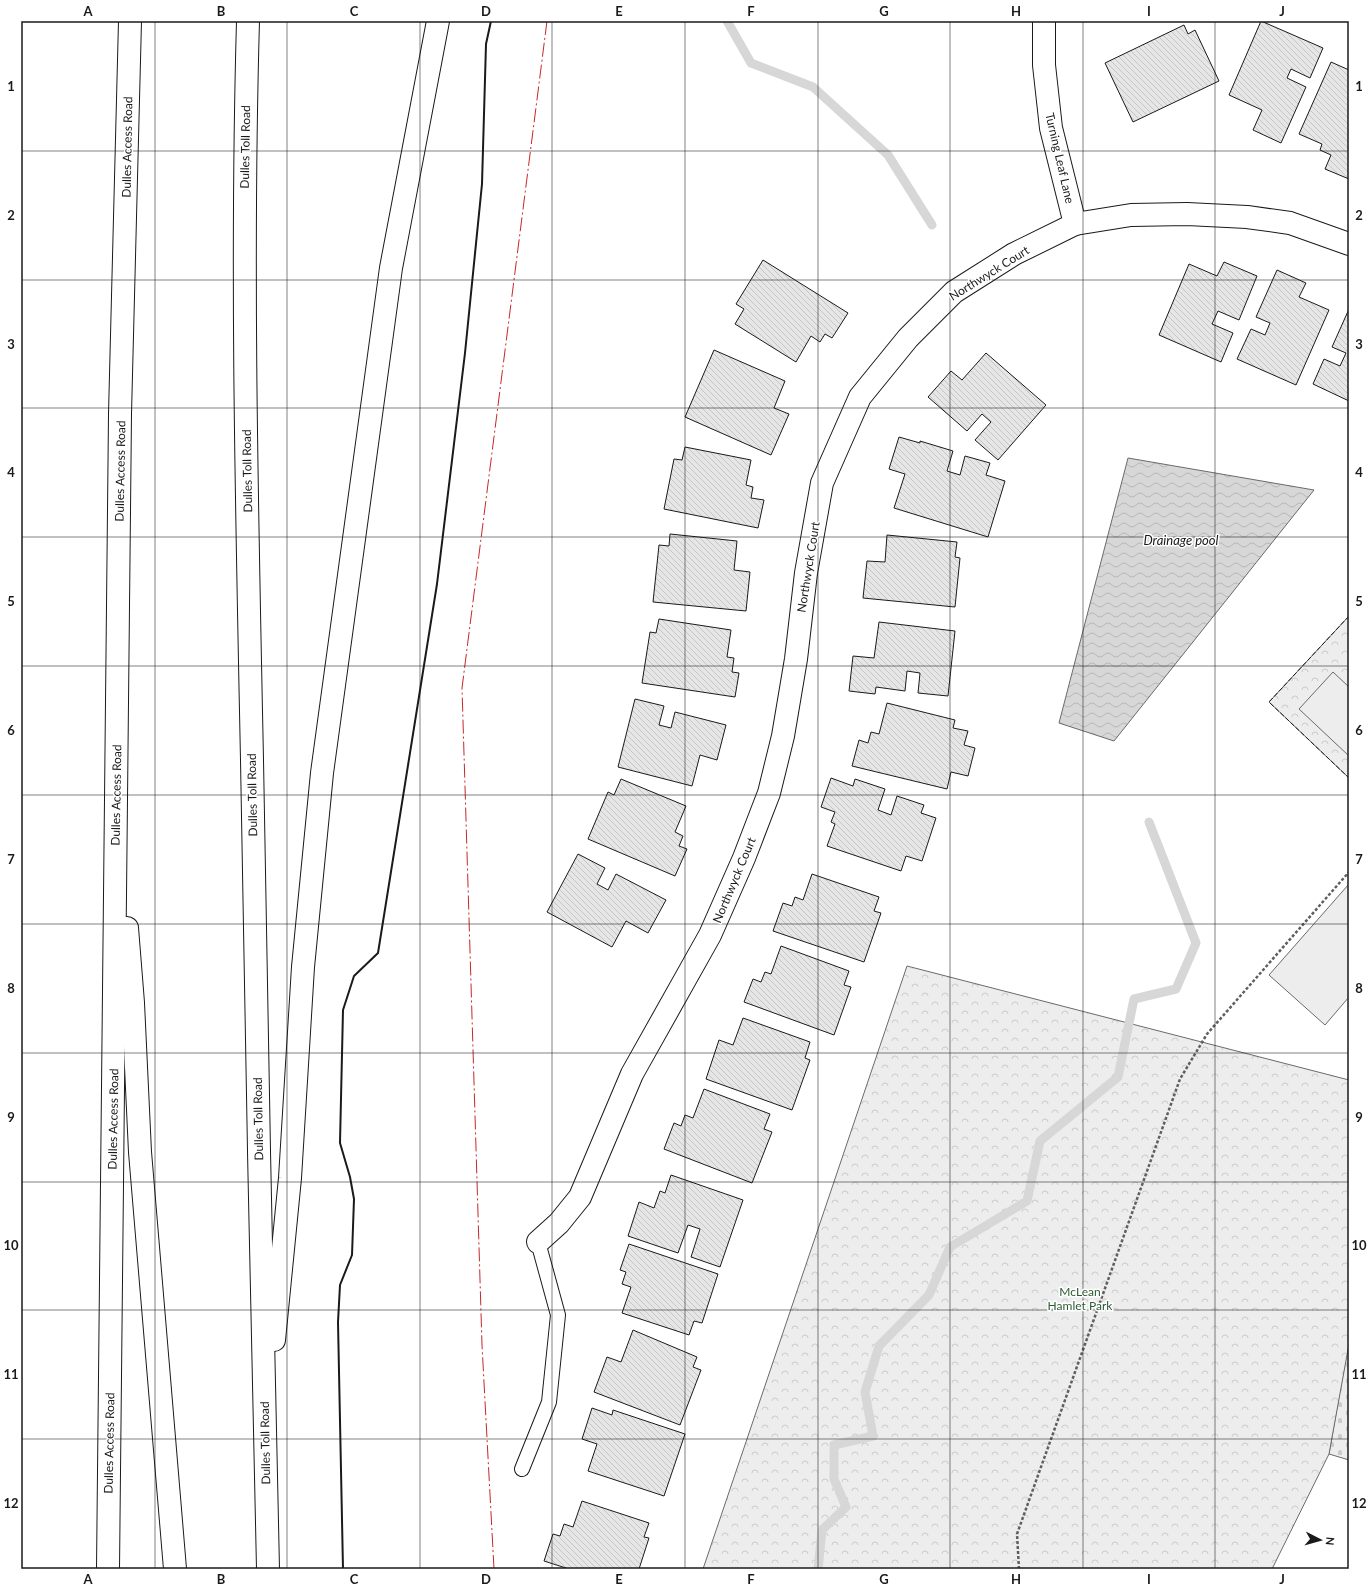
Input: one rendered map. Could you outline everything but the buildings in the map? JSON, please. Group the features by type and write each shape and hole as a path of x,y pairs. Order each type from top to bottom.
{"main road":[{"name":"Dulles Access Road","path":"108,1569 120,414 130,21"},
{"name":"Dulles Toll Road","path":"248,21 245,142 245,362 264,1442 268,1569"},
{"path":"264,1442 290,1178 303,967 322,773 391,268 438,21"},
{"name":"Turning Leaf Lane","path":"1044,21 1044,65 1051,128 1075,224"},
{"name":"Northwyck Court","path":"538,1242 559,1223 580,1198 632,1074 710,935 744,858 770,793 783,736 795,667 806,573 822,483 860,397 908,338 954,292 1014,254 1075,224 1131,215 1187,214 1247,217 1290,223 1349,244"},
{"path":"116,796 134,1002 140,1152 175,1569"}],"lane":[{"path":"522,1469 549,1402 558,1315 538,1242"}],"path":[{"path":"1019,1569 1017,1534 1180,1080 1207,1034 1274,955 1349,872"}],"green space":[{"path":"1349,616 1349,778 1269,702"},
{"name":"McLean Hamlet Park","path":"907,966 1349,1080 1349,1344 1329,1454 1272,1569 703,1569"},
{"path":"1349,1339 1349,1460 1329,1454"}],"shaded area":[{"path":"1333,672 1349,687 1349,756 1299,709"},
{"path":"1349,884 1349,997 1325,1025 1269,975"}],"water":[{"name":"Drainage pool","path":"1128,458 1314,490 1114,741 1059,723"}],"waterway":[{"path":"727,21 751,63 813,87 888,155 932,225"},
{"path":"818,1569 822,1530 846,1507 834,1479 834,1445 873,1436 865,1392 879,1346 929,1295 950,1247 1027,1201 1040,1141 1118,1077 1134,999 1176,989 1196,943 1149,822"}],"fence":[{"path":"1349,616 1269,702 1349,778"}],"wall":[{"path":"343,1569 338,1322 340,1285 352,1255 354,1199 350,1177 340,1143 343,1010 354,976 378,953 437,584 465,353 482,184 486,44 491,21"}],"power":[{"path":"494,1569 482,1345 462,688 547,21"}]}
